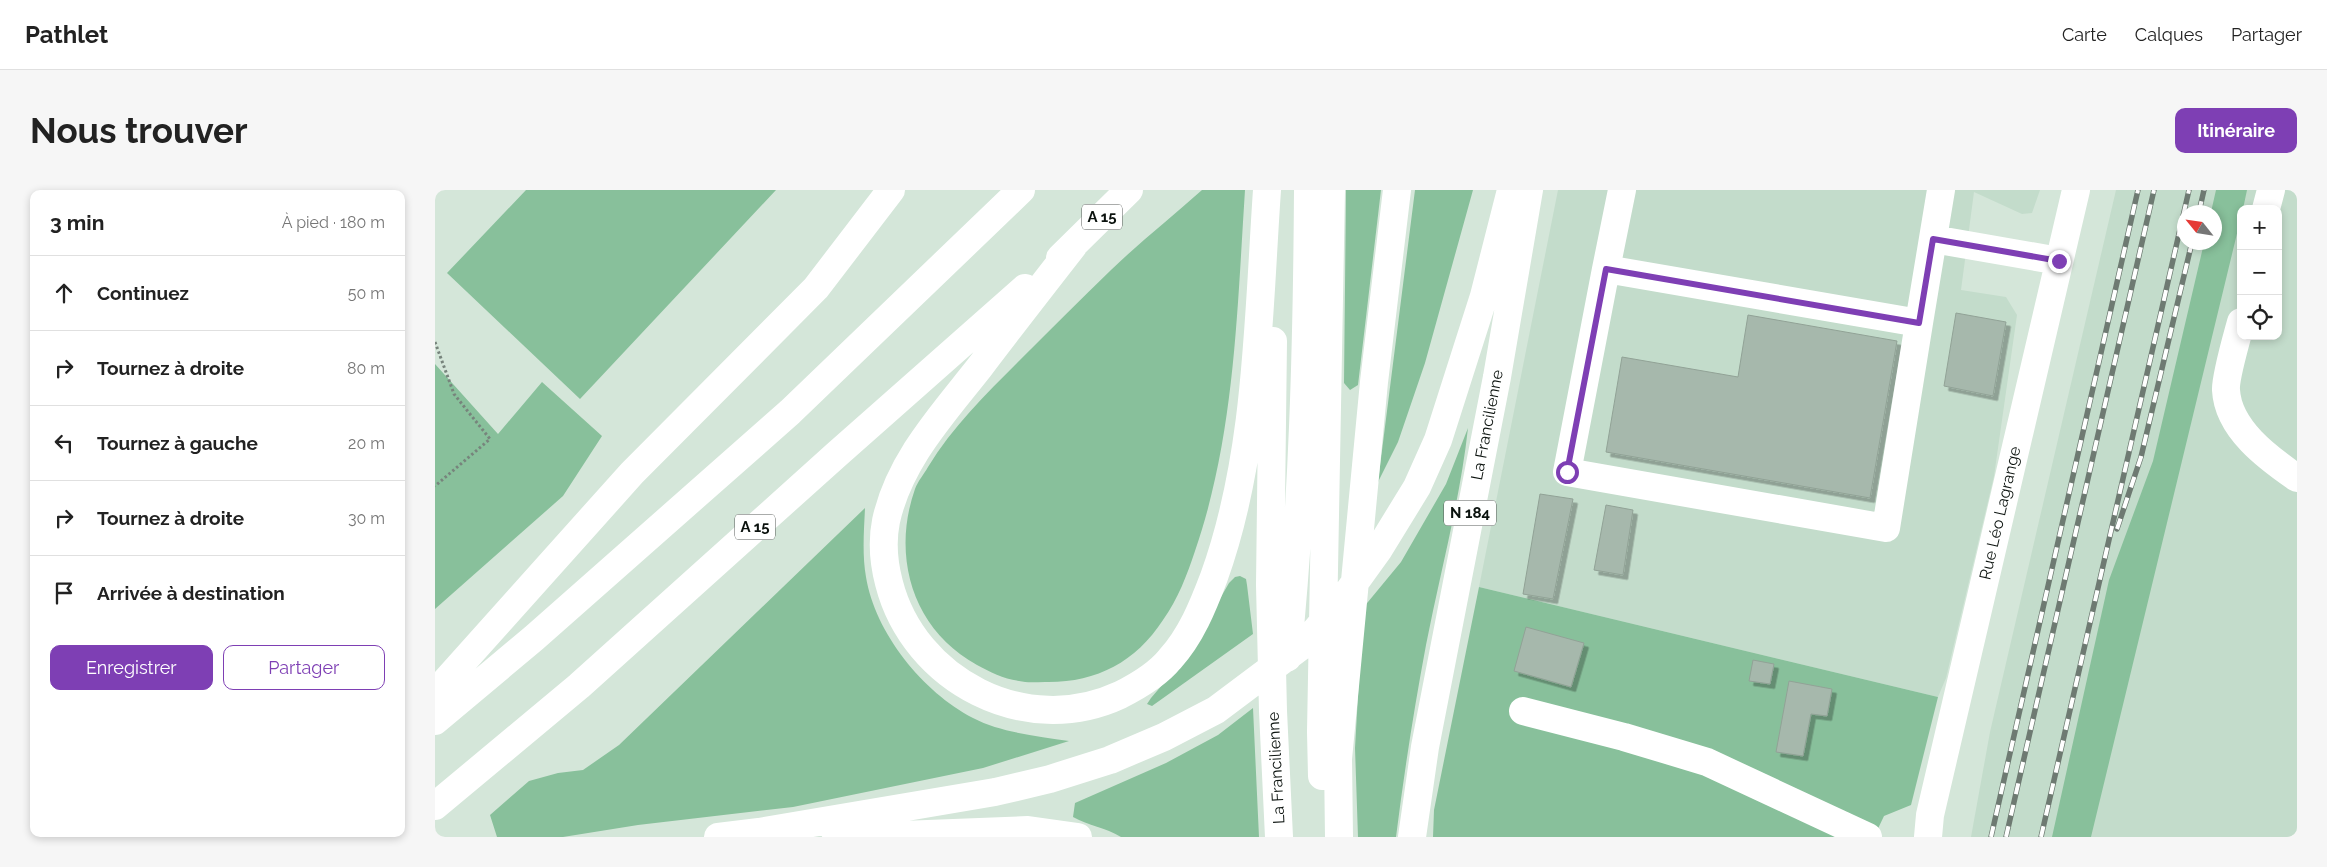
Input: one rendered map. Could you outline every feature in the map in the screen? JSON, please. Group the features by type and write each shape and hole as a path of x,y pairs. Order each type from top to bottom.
{"main road":[{"path":"435,693 632,473 816,288 891,190"},
{"path":"435,721 541,632 790,412 1021,190"},
{"name":"A 15","path":"435,806 579,686 836,455 1074,245 1129,190"},
{"path":"1074,245 923,440 898,484 885,524 885,564 895,605 929,658 946,673 978,693 1011,704 1050,710 1105,702 1138,686 1169,660 1192,629 1207,596 1233,515 1242,470 1254,374 1267,190"},
{"name":"La Francilienne","path":"1273,190 1270,585 1279,837"},
{"path":"1275,764 1296,562 1307,315 1308,190"},
{"path":"1325,837 1321,732 1331,190"},
{"path":"1339,837 1339,749 1373,382 1397,190"},
{"path":"718,837 995,792 1050,779 1110,760 1164,737 1216,710 1304,644 1343,599 1379,549 1417,487 1438,440 1484,296 1511,190"},
{"name":"La Francilienne","path":"1412,837 1425,747 1497,377 1529,190"},
{"path":"1622,190 1567,472 1887,528 1941,190"},
{"name":"Rue Léo Lagrange","path":"1928,837 1930,815 2076,190"},
{"path":"2268,205 2271,190"},
{"path":"1933,239 2059,261"},
{"path":"1606,269 1919,323"},
{"path":"2237,339 2225,390 2233,418 2263,454 2297,478"},
{"path":"1523,711 1623,737 1707,762 1868,837"},
{"path":"797,825 902,835 1028,830 1078,837"}],"path":[{"path":"435,342 454,394 490,439 435,486"}],"shaded area":[{"path":"1558,190 2040,190 2032,213 2022,214 1974,192 1961,290 2006,297 2017,315 1994,476 1946,678 1938,697 1479,587"},
{"path":"2116,190 2297,190 2297,837 1971,837 1990,732"}],"green space":[{"path":"526,190 776,190 580,399 447,273"},
{"path":"1202,190 1245,190 1232,372 1219,463 1195,551 1182,587 1152,635 1127,659 1112,667 1081,679 1063,681 1025,682 997,675 977,665 955,650 937,632 923,612 913,589 907,565 908,515 915,489 948,438 983,398 1133,249"},
{"path":"1346,190 1381,190 1358,385 1350,390 1344,383"},
{"path":"1415,190 1473,190 1425,363 1398,442 1378,482"},
{"path":"2216,190 2247,190 2244,205 2237,205 2237,234 2091,837 2052,837 2109,580 2153,461 2202,250 2222,250 2222,205 2213,205"},
{"path":"435,364 498,434 542,382 602,436 563,496 435,609"},
{"path":"1468,428 1455,510 1431,618 1422,669 1396,837 1358,837 1355,748 1363,608 1401,562 1446,484"},
{"path":"865,508 864,560 871,598 879,619 904,659 936,693 954,707 973,718 996,727 1020,733 1069,741 983,768 793,807 638,825 563,837 497,837 490,815 529,781 558,773 583,770 619,745"},
{"path":"1240,576 1246,579 1253,634 1152,706 1147,704 1187,656 1229,583 1235,577"},
{"path":"1479,587 1938,697 1911,805 1884,816 1874,837 1433,837 1434,810"},
{"path":"1253,708 1259,837 1121,837 1073,817 1075,803 1166,763 1218,735"}],"building":[{"path":"1956,313 2006,322 1993,396 1944,386"},
{"path":"1748,315 1897,341 1870,498 1606,452 1622,357 1738,377"},
{"path":"1540,494 1573,499 1553,599 1523,594"},
{"path":"1606,505 1633,510 1623,575 1594,570"},
{"path":"1526,627 1584,643 1571,687 1514,671"},
{"path":"1753,660 1774,664 1770,684 1749,681"},
{"path":"1789,681 1832,689 1827,716 1811,714 1803,756 1776,752"}],"railway":[{"path":"1991,837 2138,190"},
{"path":"2006,837 2154,190"},
{"path":"2041,837 2189,190"},
{"path":"2201,205 2204,190"},
{"path":"2117,529 2141,457 2190,250"}],"route":[{"path":"1567,472 1606,269 1919,323 1933,239 2059,261"}]}
